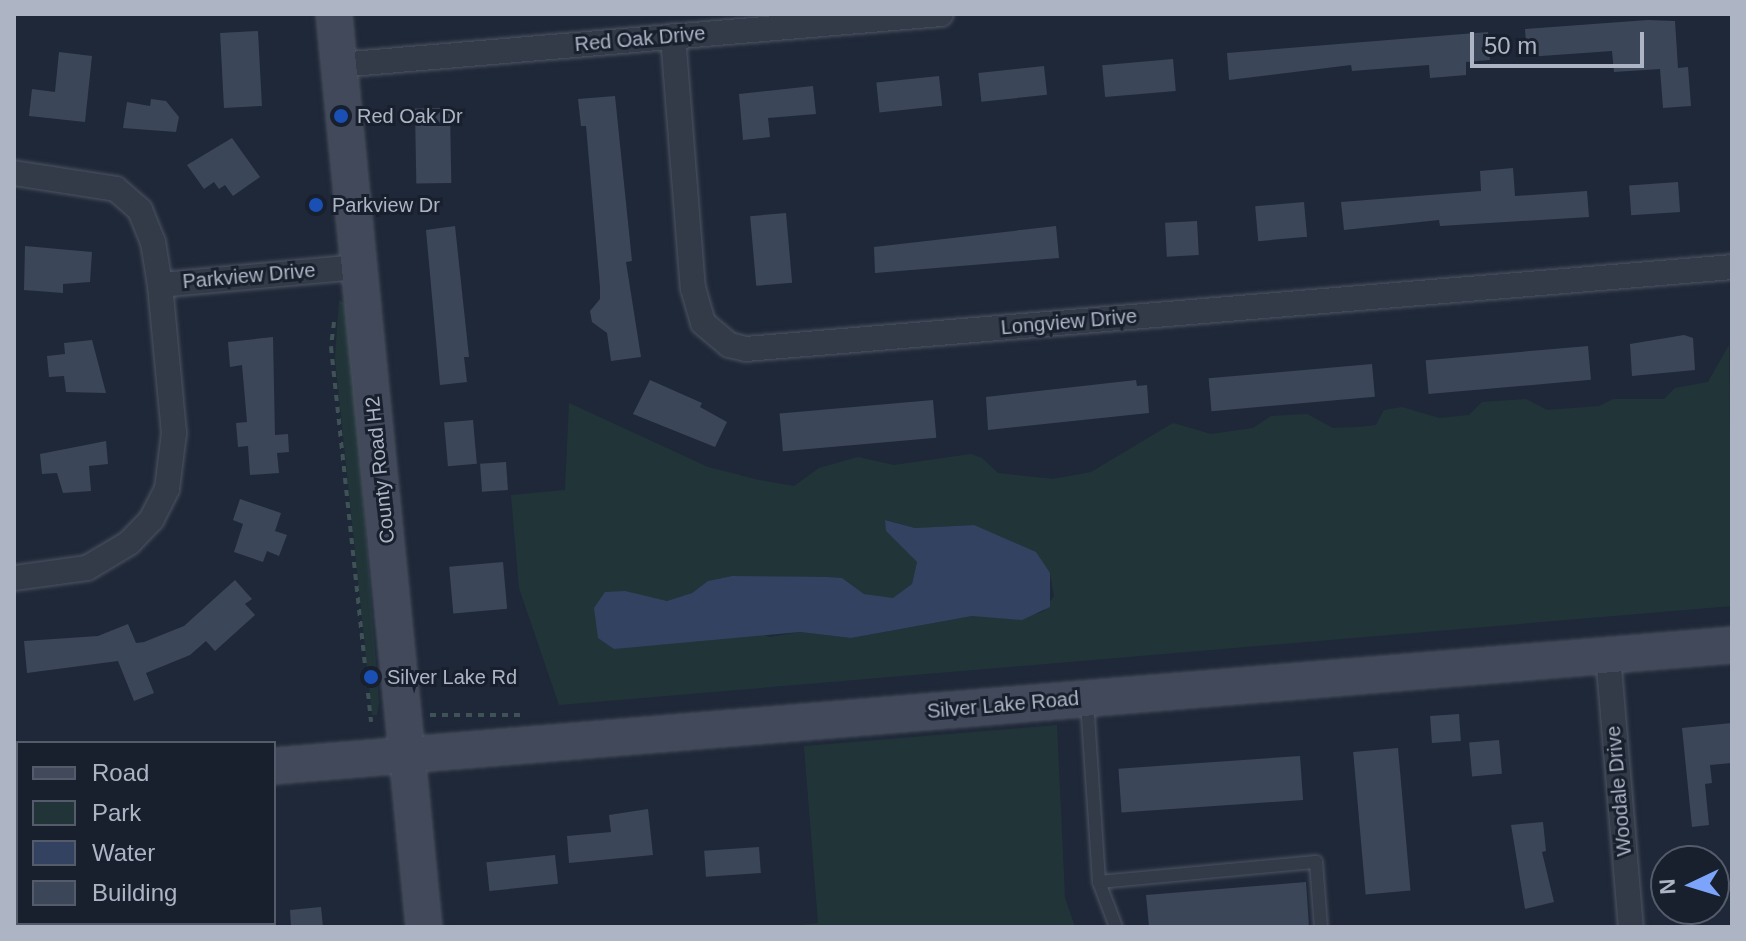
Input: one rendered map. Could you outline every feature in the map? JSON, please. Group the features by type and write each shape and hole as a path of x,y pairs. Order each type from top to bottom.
{"main road":[{"name":"County Road H2","path":"334,14 424,927"},
{"name":"Silver Lake Road","path":"276,766 1732,645"}],"street":[{"name":"Red Oak Drive","path":"339,65 941,14"},
{"name":"Longview Drive","path":"673,36 693,288 703,323 729,345 746,349 1732,267"},
{"name":"Parkview Drive","path":"14,173 99,185 129,197 153,242 160,285 359,267"},
{"path":"14,578 66,572 107,558 152,519 167,489 174,433 160,285"},
{"name":"Woodale Drive","path":"1608,655 1631,927"}],"lane":[{"path":"1087,698 1099,882 1116,927"},
{"path":"1099,882 1316,862 1321,927"}],"green space":[{"path":"339,300 347,305 353,359 379,703 377,715 372,715 335,358"},
{"path":"1729,345 1732,606 559,705 519,588 511,495 565,490 569,403 708,467 794,486 819,468 858,457 894,465 971,454 982,458 998,473 1053,479 1091,472 1173,423 1211,434 1253,428 1271,416 1307,414 1333,428 1358,427 1376,425 1384,410 1402,407 1439,418 1469,415 1482,402 1526,399 1547,410 1599,406 1613,399 1664,399 1675,388 1708,382","holes":["886,520 915,528 974,525 1050,573 1054,596 1044,611 1036,614 972,616 851,638 800,632 770,637 652,598 667,601 692,593 709,581 732,576 842,578 864,594 893,599 912,584 917,562 886,531"]},
{"path":"1057,725 1065,898 1075,927 783,927 818,923 804,746"}],"water":[{"path":"885,520 915,528 974,525 1036,552 1050,573 1050,607 1022,620 972,616 851,638 800,632 614,649 598,638 594,608 605,592 625,591 667,601 692,593 708,581 732,576 827,577 842,578 864,594 893,598 912,584 917,562 886,531"}],"building":[{"path":"1648,20 1675,21 1678,68 1688,67 1691,106 1663,108 1660,69 1614,72 1612,51 1527,57 1525,29"},
{"path":"258,31 262,106 224,108 220,33"},
{"path":"1488,32 1490,60 1466,62 1466,75 1430,78 1429,65 1352,71 1351,65 1229,80 1227,53"},
{"path":"59,52 92,56 85,122 29,116 32,89 55,92"},
{"path":"1173,59 1176,91 1105,97 1102,65"},
{"path":"1044,66 1047,95 981,102 978,73"},
{"path":"939,76 942,106 879,112 876,83"},
{"path":"813,86 816,114 768,118 770,137 743,140 739,94"},
{"path":"615,96 632,261 626,262 641,357 611,361 607,333 592,322 590,311 600,299 600,287 586,126 581,126 578,99"},
{"path":"151,99 166,101 179,117 176,132 123,128 127,102 150,106"},
{"path":"450,108 451,183 416,184 415,109"},
{"path":"232,138 260,177 233,196 225,185 219,189 214,182 204,189 187,165"},
{"path":"1513,168 1515,196 1587,191 1589,217 1440,226 1439,220 1344,230 1341,202 1481,191 1480,171"},
{"path":"1678,182 1680,212 1631,215 1629,185"},
{"path":"1304,202 1307,237 1258,241 1255,206"},
{"path":"786,213 792,283 756,286 750,216"},
{"path":"1197,221 1199,255 1167,257 1165,223"},
{"path":"455,226 469,357 464,357 467,382 440,385 426,230"},
{"path":"1056,226 1059,258 875,273 874,247"},
{"path":"25,246 92,252 90,282 63,284 63,293 24,290"},
{"path":"1684,335 1693,338 1695,370 1632,376 1630,344"},
{"path":"273,337 275,435 288,434 289,452 277,453 279,473 250,475 248,446 238,447 236,423 247,422 242,365 230,367 228,342"},
{"path":"92,340 106,393 66,392 64,376 49,377 47,356 65,354 64,343"},
{"path":"1588,346 1591,380 1429,394 1426,360"},
{"path":"1372,364 1375,397 1212,411 1209,378"},
{"path":"650,380 702,403 700,407 727,422 715,447 633,414"},
{"path":"1136,380 1137,386 1147,385 1149,413 988,430 986,397"},
{"path":"933,400 936,438 783,451 780,413"},
{"path":"473,420 477,464 448,466 444,423"},
{"path":"106,441 108,464 89,466 91,491 63,493 57,473 42,474 40,454"},
{"path":"506,462 508,490 482,492 480,464"},
{"path":"240,499 281,513 275,531 287,535 279,556 267,551 263,562 234,552 243,524 233,520"},
{"path":"503,562 507,609 453,614 449,567"},
{"path":"235,580 252,599 245,604 255,615 215,651 206,641 190,655 146,673 154,693 134,701 118,661 27,673 24,641 98,636 128,624 136,643 144,642 184,626"},
{"path":"1459,714 1461,741 1432,743 1430,716"},
{"path":"1732,723 1732,763 1710,765 1712,783 1705,784 1709,825 1692,827 1682,728"},
{"path":"1499,740 1502,774 1472,776 1469,743"},
{"path":"1398,748 1410,890 1366,894 1353,752"},
{"path":"1300,756 1303,800 1122,813 1118,769"},
{"path":"648,809 653,855 569,863 567,836 611,832 609,815"},
{"path":"1543,822 1546,851 1542,852 1554,902 1525,909 1511,825"},
{"path":"759,847 761,873 706,877 704,851"},
{"path":"555,855 558,884 489,891 486,862"},
{"path":"1306,882 1309,927 1149,927 1146,895"},
{"path":"321,907 323,927 291,927 290,910"}],"place":[{"name":"Red Oak Dr","path":"341,116"},
{"name":"Parkview Dr","path":"316,205"},
{"name":"Silver Lake Rd","path":"371,677"}]}
